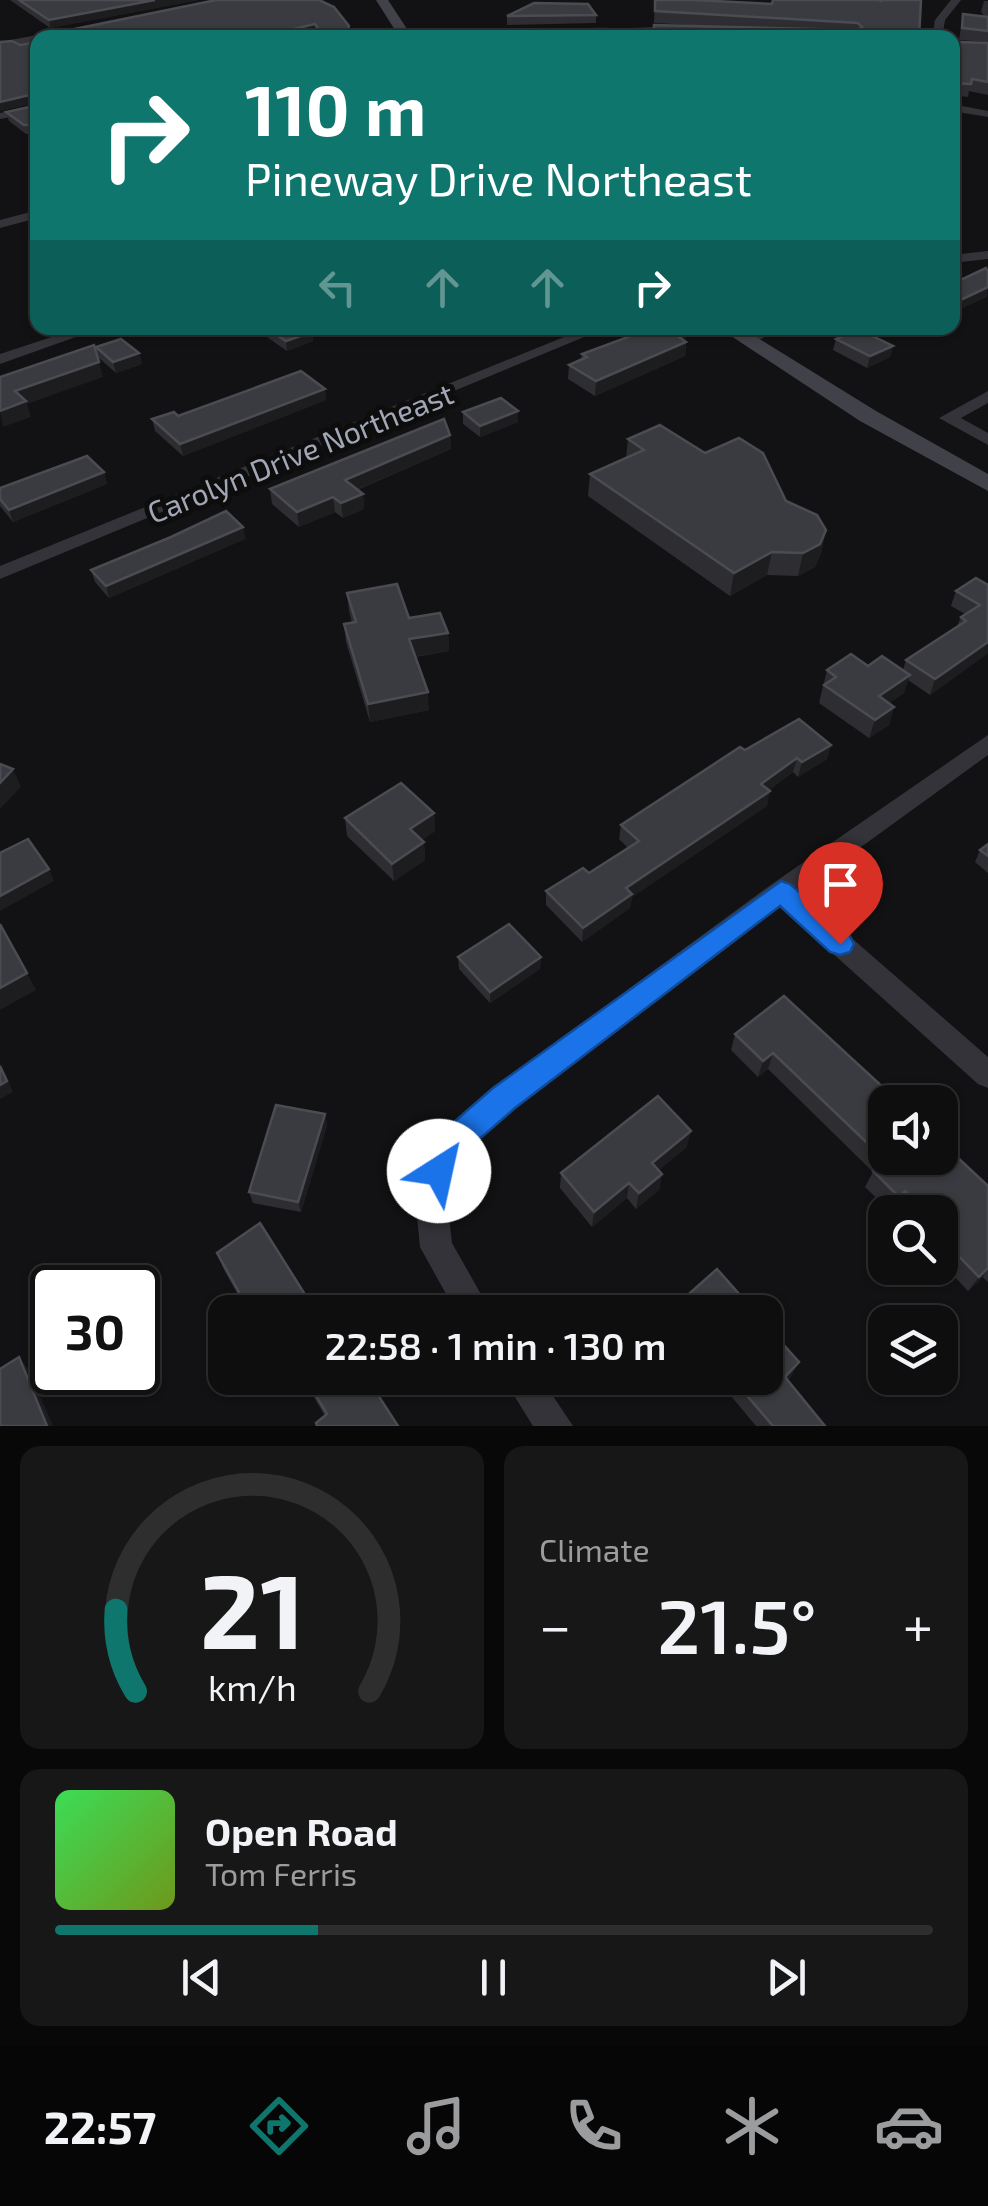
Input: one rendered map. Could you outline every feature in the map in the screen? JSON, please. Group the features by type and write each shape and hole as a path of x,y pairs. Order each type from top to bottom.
{"main road":[{"path":"382,0 403,30"},
{"path":"741,335 868,416 988,484"}],"street":[{"path":"939,30 940,20 956,0"},
{"path":"78,30 116,22"},
{"path":"0,45 30,40"},
{"path":"960,47 988,49"},
{"path":"960,109 988,114"},
{"path":"0,116 30,110"},
{"path":"0,224 30,216"},
{"path":"960,258 988,255"},
{"path":"0,359 72,335"},
{"name":"Carolyn Drive Northeast","path":"0,573 581,335"},
{"path":"988,396 948,418 988,440"},
{"path":"464,1295 436,1246 432,1207 439,1171 458,1138 504,1098 781,891 988,743"},
{"path":"781,891 988,1075"},
{"path":"532,1395 555,1426"}],"building":[{"path":"19,0 155,0 49,20"},
{"path":"216,0 319,0 334,7 349,26 348,30 319,30 315,24 289,30 70,30"},
{"path":"655,0 772,4 773,0 921,0 919,30 858,30 862,27 858,23 655,11"},
{"path":"534,3 588,4 596,15 507,16"},
{"path":"963,14 988,17 988,31 962,28"},
{"path":"654,25 858,30 654,30"},
{"path":"0,42 30,43 30,95 0,102"},
{"path":"960,42 988,43 988,82 972,79 971,84 960,83"},
{"path":"30,107 30,125 24,125 6,112"},
{"path":"986,268 988,272 988,287 960,300 960,280"},
{"path":"277,335 303,335 286,341"},
{"path":"633,335 686,335 679,337 686,342 596,381 569,365 587,357 582,354"},
{"path":"870,335 893,346 870,356 836,339"},
{"path":"121,339 139,353 113,362 96,347"},
{"path":"94,345 99,362 15,391 26,401 0,411 0,377"},
{"path":"301,371 325,389 180,444 152,419 174,412 178,416"},
{"path":"501,398 518,411 480,426 463,412"},
{"path":"444,419 450,435 345,480 363,494 341,503 333,497 297,512 270,489"},
{"path":"660,425 705,453 739,438 763,453 786,501 817,515 826,530 820,544 803,553 772,552 734,573 590,474 644,450 628,439"},
{"path":"87,456 104,472 9,510 0,499 0,488"},
{"path":"226,511 243,527 106,586 91,570 171,537"},
{"path":"976,578 988,585 988,642 935,679 906,660 966,621 961,617 980,605 956,591"},
{"path":"397,584 409,618 440,613 448,633 409,639 428,692 368,704 344,624 356,622 347,593"},
{"path":"851,654 868,666 882,656 910,675 879,696 894,707 875,720 824,685 836,677 827,670"},
{"path":"799,719 831,745 802,762 797,758 761,784 770,791 626,888 632,894 583,928 546,891 583,868 589,873 639,841 621,825 740,747 745,750"},
{"path":"0,764 13,769 0,783"},
{"path":"401,783 434,813 410,829 424,842 392,864 345,818"},
{"path":"28,839 49,869 0,896 0,853"},
{"path":"0,924 27,973 0,988"},
{"path":"509,924 541,957 490,992 458,957"},
{"path":"784,996 881,1085 868,1085 868,1144 773,1053 763,1061 735,1034"},
{"path":"0,1066 7,1081 0,1085"},
{"path":"658,1096 691,1131 652,1163 662,1174 639,1193 629,1183 594,1212 561,1173"},
{"path":"276,1105 325,1114 298,1202 249,1192"},
{"path":"958,1158 988,1186 988,1268 979,1277 958,1255 958,1195 909,1195 905,1191 897,1195 877,1175 958,1175"},
{"path":"260,1223 305,1295 239,1295 217,1253"},
{"path":"717,1269 740,1295 688,1295"},
{"path":"783,1344 799,1362 785,1377 825,1426 773,1426 747,1395 783,1395"},
{"path":"19,1357 30,1384 30,1395 34,1395 47,1426 0,1426 0,1369"},
{"path":"315,1395 378,1395 398,1426 317,1426 327,1414"}],"route":[{"path":"439,1171 458,1138 504,1098 781,891 840,944"}]}
